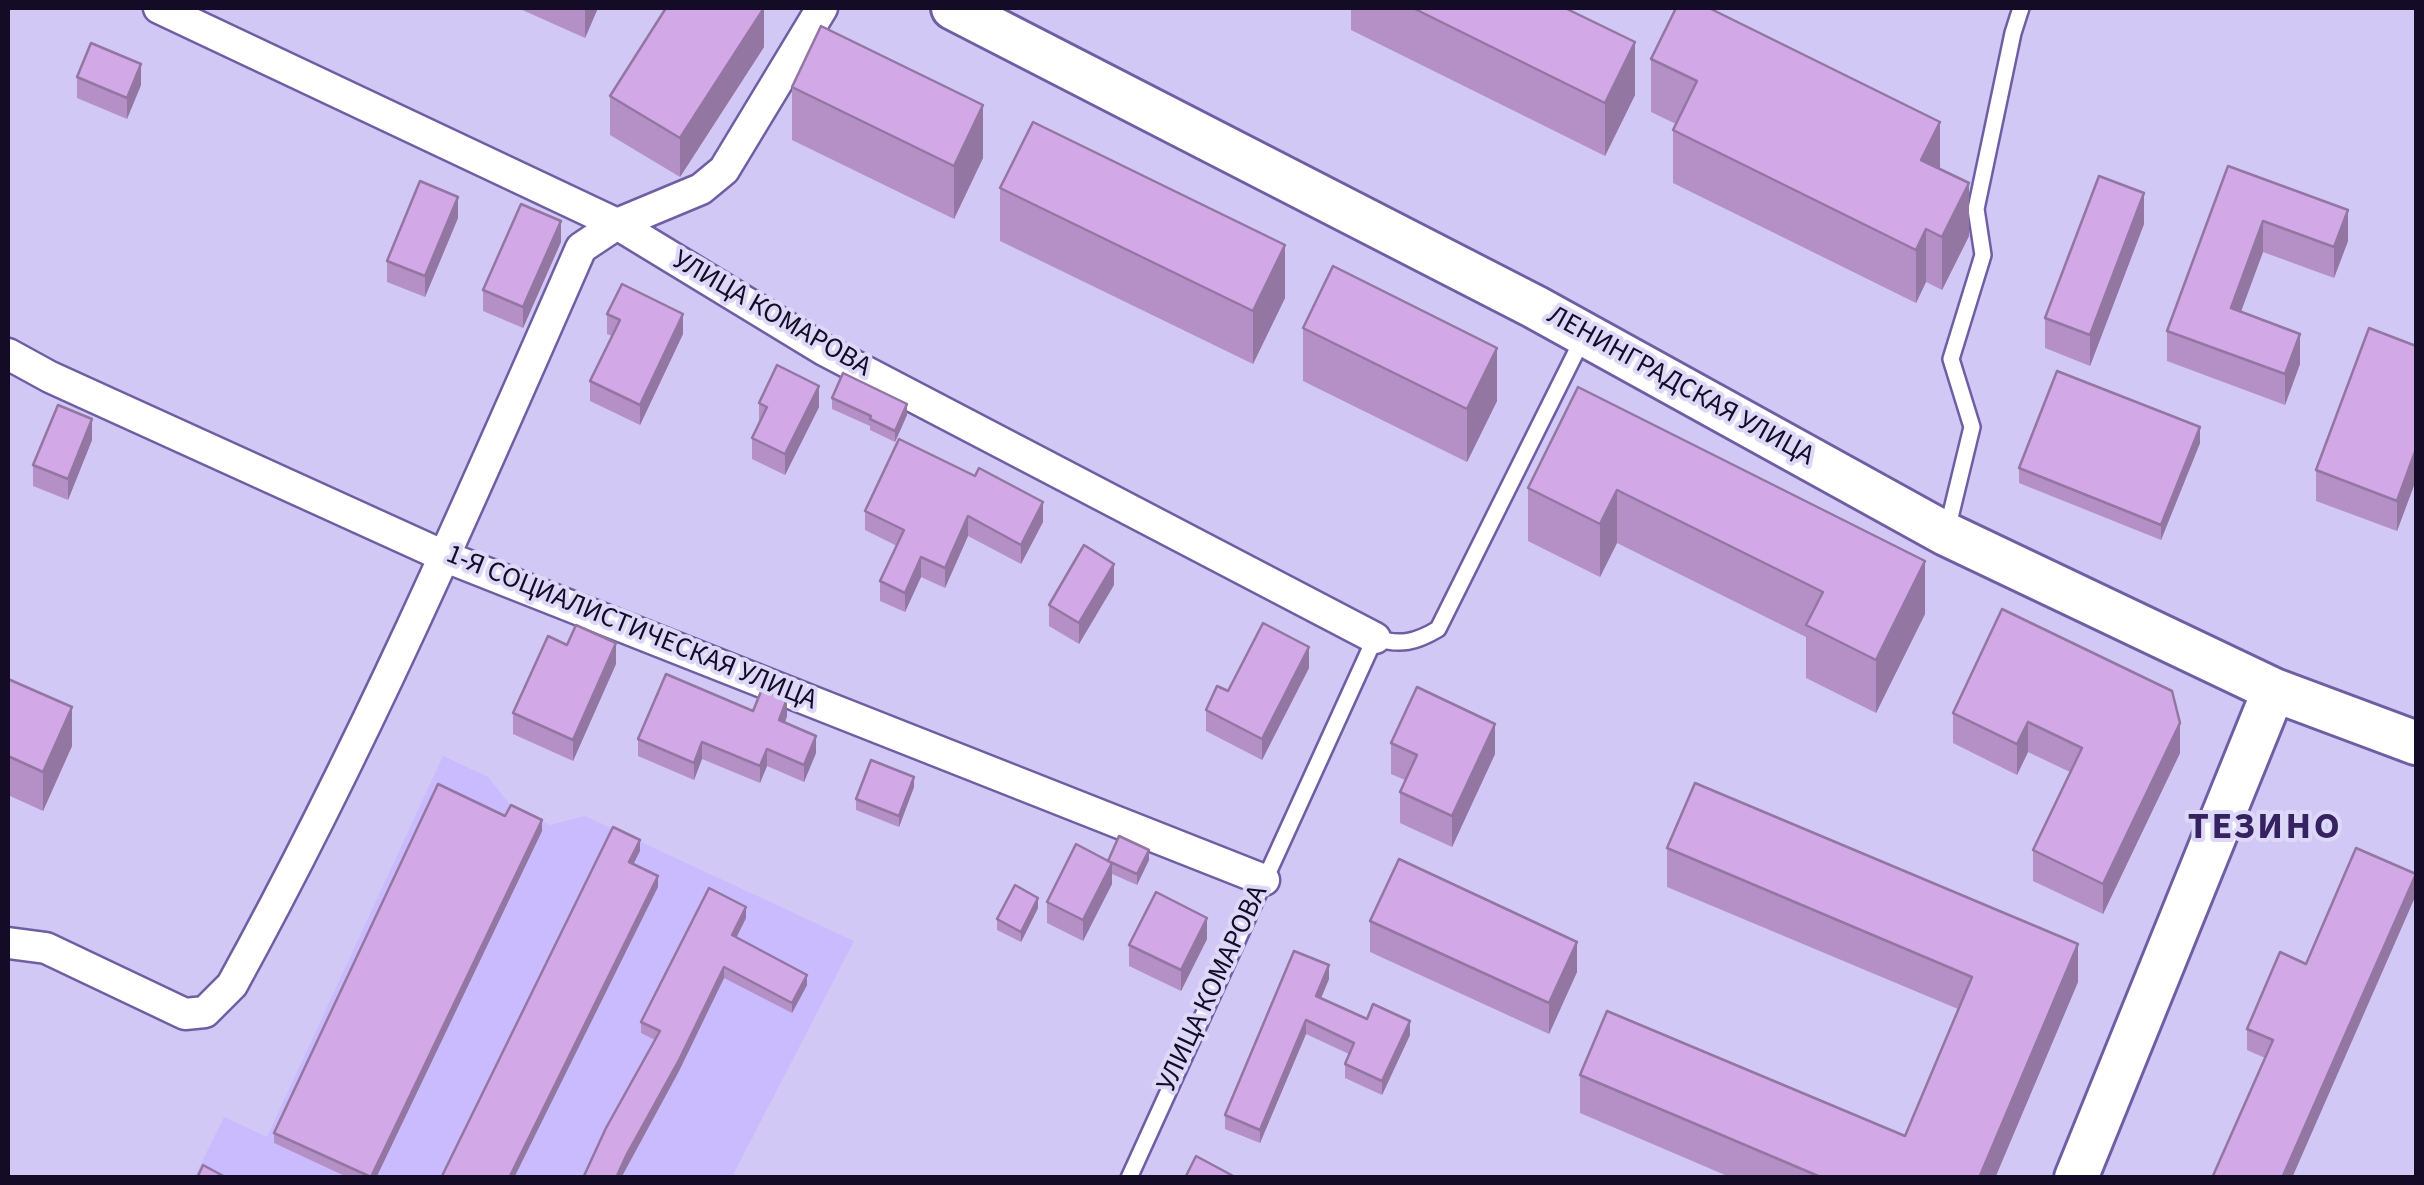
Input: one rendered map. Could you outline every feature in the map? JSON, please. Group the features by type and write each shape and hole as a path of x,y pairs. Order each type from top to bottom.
{"main road":[{"name":"ЛЕНИНГРАДСКАЯ УЛИЦА","path":"953,8 1584,334 1946,534 2274,690 2416,744"},
{"path":"2076,1178 2274,690"}],"street":[{"name":"УЛИЦА КОМАРОВА","path":"159,8 617,224 824,350 1375,638"},
{"path":"8,942 46,948 185,1014 205,1012 232,985 446,556 581,248 617,224 701,189 724,170 822,8"},
{"name":"1-Я СОЦИАЛИСТИЧЕСКАЯ УЛИЦА","path":"8,354 50,377 446,556 1264,880"}],"lane":[{"path":"1946,534 1972,427 1951,359 1983,255 1976,209 2021,8"},
{"name":"УЛИЦА КОМАРОВА","path":"1129,1178 1375,638 1394,644 1417,641 1438,629 1584,334"}],"shaded area":[{"path":"443,756 488,777 515,811 550,825 585,816 854,941 732,1177 194,1178 224,1117 267,1137"}],"building":[{"path":"666,8 764,8 680,138 610,96"},
{"path":"1413,8 1565,8 1635,42 1605,103"},
{"path":"1676,8 1709,8 1940,122 1921,160 1969,183 1942,237 1926,229 1916,250 1673,130 1697,81 1651,59"},
{"path":"821,26 983,105 954,166 792,87"},
{"path":"91,43 141,64 127,98 77,77"},
{"path":"1033,122 1285,245 1253,311 1000,188"},
{"path":"2228,166 2348,210 2334,247 2263,221 2231,308 2300,334 2285,374 2167,331"},
{"path":"2099,176 2144,193 2090,335 2045,318"},
{"path":"420,181 458,197 425,276 387,261"},
{"path":"521,204 561,221 523,307 483,290"},
{"path":"1333,266 1497,348 1467,409 1303,328"},
{"path":"622,284 683,314 640,405 590,381 620,320 607,314"},
{"path":"2369,328 2416,346 2416,449 2397,501 2316,470"},
{"path":"777,365 819,386 785,454 752,438 767,407 759,403"},
{"path":"2057,371 2200,427 2161,525 2019,468"},
{"path":"843,373 907,404 895,431 832,398"},
{"path":"1578,387 1925,561 1876,660 1806,625 1823,592 1617,490 1600,524 1528,488"},
{"path":"58,405 92,419 68,479 33,465"},
{"path":"899,439 975,476 979,468 1043,502 1021,545 968,516 945,568 921,557 905,593 880,581 904,530 865,511"},
{"path":"1084,545 1114,564 1079,623 1049,605"},
{"path":"2002,609 2172,691 2180,723 2103,884 2033,850 2082,748 2028,722 2017,744 1953,713"},
{"path":"1263,623 1309,647 1262,739 1206,710 1217,686 1228,691"},
{"path":"576,625 616,643 573,740 513,713 548,636 567,645"},
{"path":"666,674 753,711 762,689 787,699 779,720 816,736 804,765 767,749 760,766 702,742 694,763 638,739"},
{"path":"8,679 72,707 43,772 8,756"},
{"path":"1417,687 1495,724 1452,816 1400,792 1417,755 1391,743"},
{"path":"871,760 914,777 899,816 856,799"},
{"path":"1695,783 2078,944 1979,1178 1823,1178 1580,1075 1607,1011 1905,1136 1972,977 1667,848"},
{"path":"438,784 505,816 511,805 542,820 371,1177 274,1133"},
{"path":"613,827 640,840 629,862 658,876 509,1178 441,1178"},
{"path":"1119,836 1149,850 1137,874 1108,861"},
{"path":"1076,844 1112,863 1083,920 1047,902"},
{"path":"2356,848 2416,874 2282,1178 2212,1178 2273,1040 2247,1029 2280,952 2306,964"},
{"path":"1399,859 1577,942 1549,1003 1370,921"},
{"path":"1015,885 1038,898 1021,932 997,919"},
{"path":"709,888 746,907 732,935 807,975 792,1003 724,967 616,1178 583,1178 660,1031 641,1022"},
{"path":"1156,892 1207,918 1181,970 1129,945"},
{"path":"1294,951 1329,965 1316,996 1367,1019 1373,1004 1410,1021 1382,1081 1345,1064 1354,1043 1306,1020 1260,1130 1225,1115"},
{"path":"1196,1156 1237,1178 1185,1178"},
{"path":"203,1165 227,1178 197,1178"}],"district":[{"name":"ТЕЗИНО","path":"2265,830"}]}
